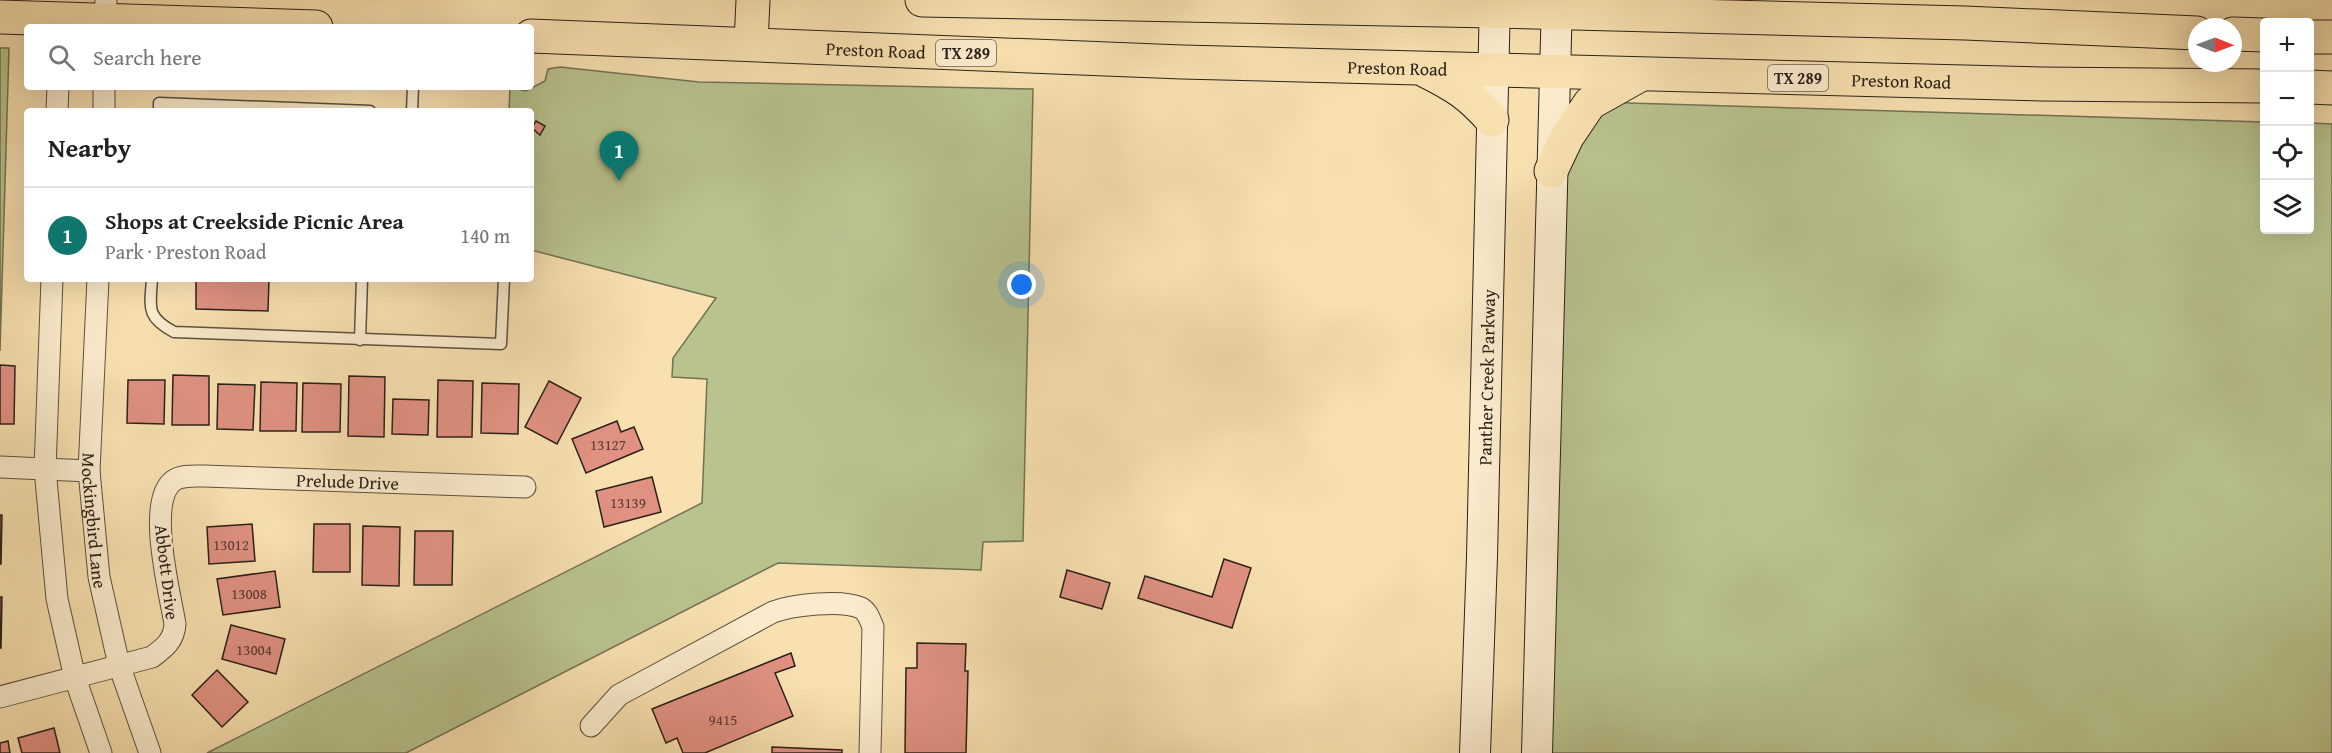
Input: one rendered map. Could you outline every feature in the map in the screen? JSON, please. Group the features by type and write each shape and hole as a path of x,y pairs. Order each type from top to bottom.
{"main road":[{"path":"751,43 753,0"},
{"path":"922,0 1557,6 1680,16 1965,23 2188,33"},
{"path":"1630,0 1680,16"},
{"name":"Panther Creek Parkway","path":"1475,753 1495,5"},
{"path":"1537,753 1557,6"},
{"path":"0,17 106,15 264,24"},
{"path":"2242,35 2260,36"},
{"name":"Preston Road","path":"534,36 1182,62 1422,69 2040,84 2260,86"},
{"path":"2314,37 2332,37"},
{"path":"1422,69 1471,97 1492,120"},
{"path":"1551,171 1567,137 1590,103 1641,74"},
{"path":"2314,87 2332,88"}],"street":[{"path":"57,108 58,90"},
{"path":"104,90 104,108"},
{"path":"52,282 45,469 57,599 75,678 101,753"},
{"name":"Mockingbird Lane","path":"98,282 89,471 99,577 119,665 150,753"},
{"path":"0,467 89,471"},
{"name":"Prelude Drive","path":"171,482 178,478 193,476 525,487"},
{"name":"Abbott Drive","path":"0,697 152,657 168,645 174,631 160,516 163,494 171,482"},
{"path":"591,726 620,695 773,612 801,604 847,605 861,608 867,613 873,627 870,753"}],"lane":[{"path":"412,108 413,90"},
{"path":"159,108 159,103 290,108"},
{"path":"152,282 151,306 157,323 174,333 501,344 504,282"},
{"path":"360,339 362,282"}],"green space":[{"path":"0,48 9,48 0,351"},
{"path":"560,67 699,82 1033,89 1023,541 983,542 981,570 778,563 406,753 207,753 702,503 707,379 672,377 673,358 716,298 534,251 534,108 509,108 510,90 534,90 534,87 545,81 548,69"},
{"path":"1561,101 2260,122 2260,234 2314,234 2314,123 2332,124 2332,753 1548,753"}],"building":[{"path":"536,121 545,126 540,135 534,130"},
{"path":"196,282 269,282 268,311 196,309"},
{"path":"0,365 15,366 14,424 0,424"},
{"path":"173,375 209,376 209,425 172,425"},
{"path":"349,376 385,377 384,437 348,436"},
{"path":"128,380 165,380 164,424 127,423"},
{"path":"438,380 473,381 472,437 437,437"},
{"path":"549,381 581,398 557,444 525,427"},
{"path":"261,382 297,383 296,431 260,431"},
{"path":"303,383 341,384 340,432 302,432"},
{"path":"482,383 519,384 518,434 481,433"},
{"path":"218,384 255,385 253,430 217,429"},
{"path":"393,399 429,400 428,435 392,434"},
{"path":"617,421 621,432 634,427 643,449 586,473 572,439"},
{"path":"652,477 661,512 604,527 596,491"},
{"path":"0,515 2,515 1,564 0,564"},
{"path":"252,524 255,561 209,564 207,527"},
{"path":"314,524 350,524 350,572 313,572"},
{"path":"363,526 400,527 399,586 362,585"},
{"path":"415,531 453,531 452,585 414,585"},
{"path":"1224,559 1251,568 1232,628 1138,598 1145,576 1212,597"},
{"path":"1067,570 1110,583 1102,609 1060,597"},
{"path":"275,571 280,607 223,615 217,579"},
{"path":"0,597 2,597 1,648 0,648"},
{"path":"231,625 285,639 276,674 222,659"},
{"path":"917,643 966,644 965,671 968,671 966,753 905,753 906,668 917,668"},
{"path":"791,653 795,666 775,673 793,716 705,753 683,753 677,738 666,743 652,709"},
{"path":"217,670 248,702 222,727 192,695"},
{"path":"54,728 60,753 22,753 18,738"},
{"path":"8,741 10,753 0,753 0,743"},
{"path":"772,747 842,750 842,753 772,753"}],"place":[{"name":"Shops at Creekside Picnic Area","path":"619,181"}]}
